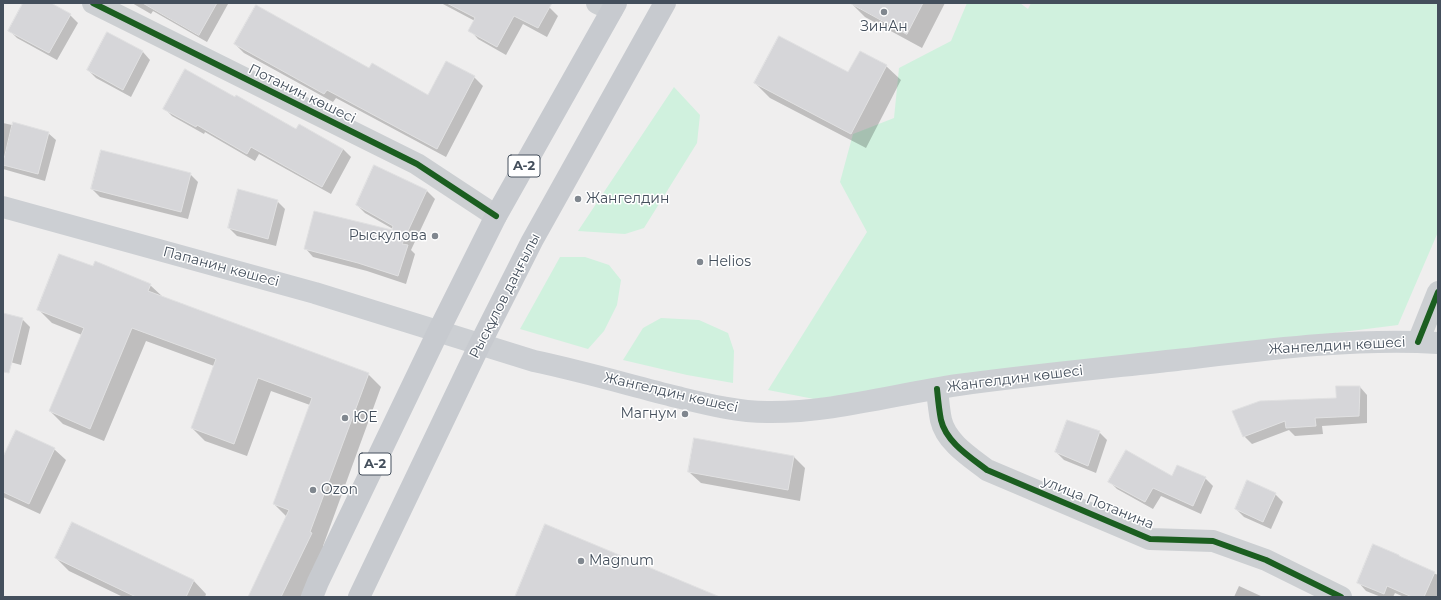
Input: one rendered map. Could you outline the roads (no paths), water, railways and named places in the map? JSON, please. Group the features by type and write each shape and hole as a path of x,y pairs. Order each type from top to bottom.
{"main road":[{"name":"Рысқұлов даңғылы","path":"359,597 480,344 532,241 665,3"},
{"name":"A-2","path":"313,592 438,332 496,216 608,5"},
{"name":"Папанин көшесі","path":"3,207 315,293 480,344"},
{"name":"Жангелдин көшесі","path":"480,344 534,361 714,406 765,412 805,411 937,389 1249,352 1350,343 1428,342"}],"street":[{"name":"Потанин көшесі","path":"93,3 417,164 496,216"},
{"path":"1428,342 1438,292"},
{"name":"улица Потанина","path":"937,389 941,422 952,442 987,470 1150,539 1212,541 1266,560 1341,597"}],"place":[{"name":"ЗинАн","path":"884,12"},
{"name":"Жангелдин","path":"578,199"},
{"name":"Рыскулова","path":"435,236"},
{"name":"Helios","path":"700,262"},
{"name":"Магнум","path":"685,414"},
{"name":"ЮЕ","path":"345,418"},
{"name":"Ozon","path":"313,490"},
{"name":"Magnum","path":"581,561"}]}
